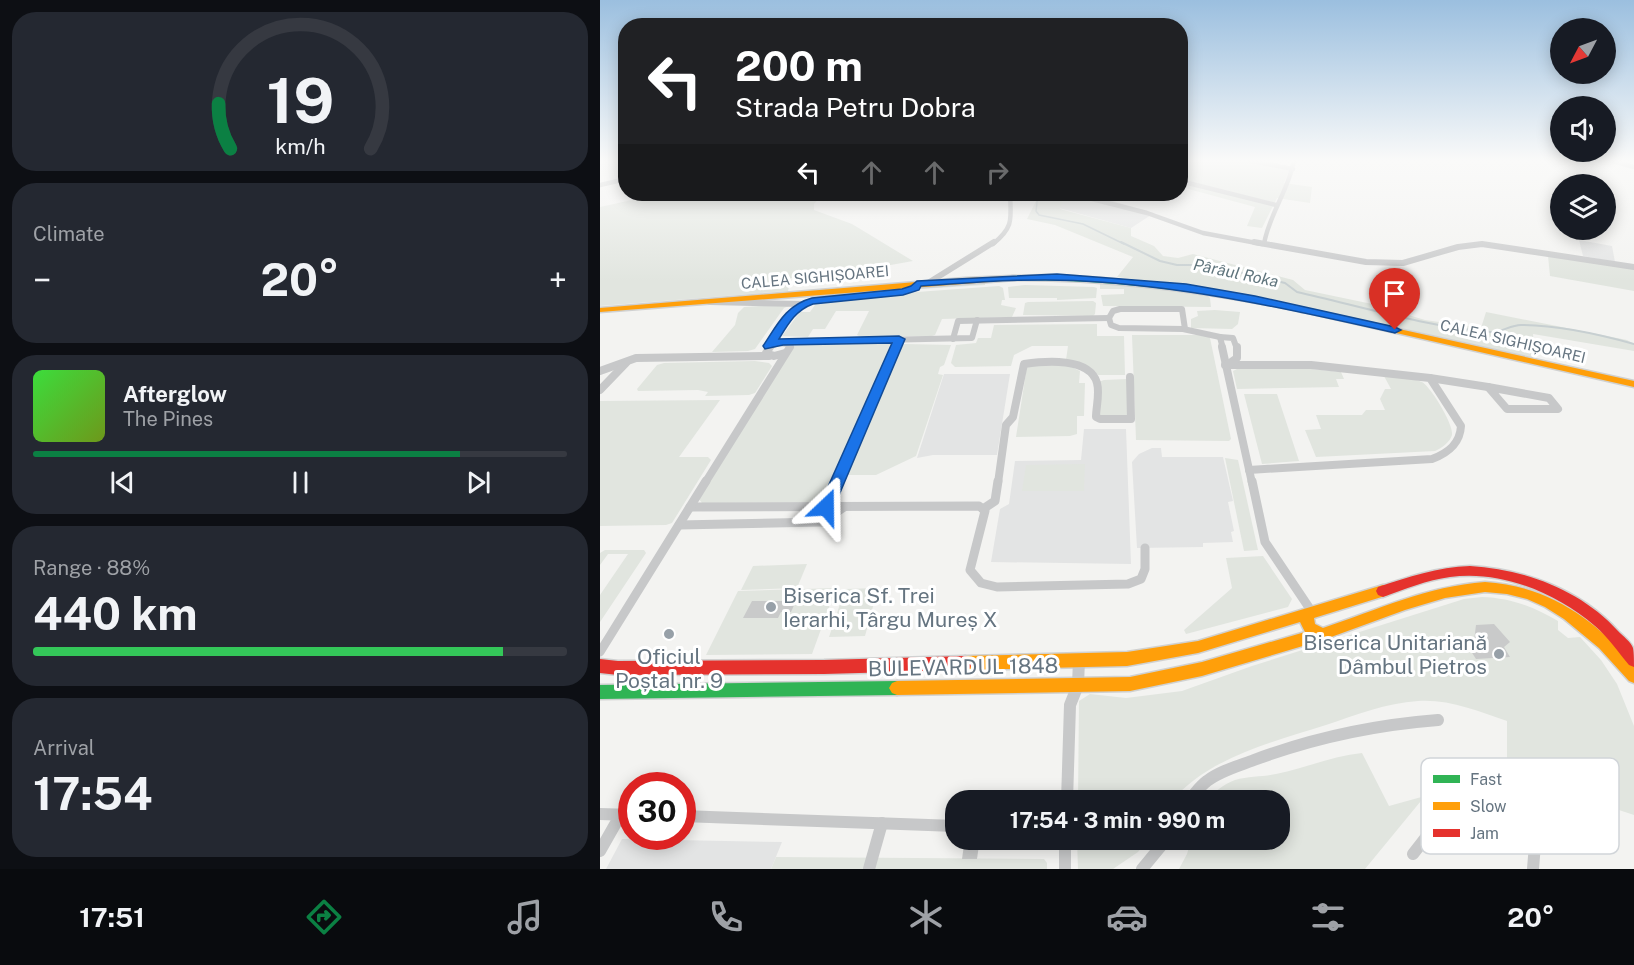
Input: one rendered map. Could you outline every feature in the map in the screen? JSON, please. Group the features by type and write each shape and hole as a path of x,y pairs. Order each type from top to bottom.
{"street":[{"path":"705,302 802,304 826,299 903,292 916,288 984,249 1005,232 1011,222 1010,201"},
{"path":"1100,201 1147,213 1193,231 1354,260 1397,263 1422,259 1458,247 1482,244 1634,267"},
{"path":"1258,201 1276,205"},
{"path":"1264,244 1265,230 1278,201"},
{"name":"CALEA SIGHIȘOAREI","path":"600,310 922,283 1057,277 1132,281 1197,289 1299,308 1634,384"},
{"path":"770,356 766,353 769,346 790,314 802,304"},
{"path":"1185,329 1182,309 1120,309 1113,311 1109,318 1111,325 1119,328 1185,329 1210,332 1220,337 1228,335 1234,337 1238,358 1225,365"},
{"path":"952,339 958,321 1109,318"},
{"path":"769,346 786,342 972,338 977,320"},
{"path":"1220,337 1265,542 1313,613 1332,621 1332,630 1464,590 1505,589 1542,602 1584,624 1616,652 1634,676"},
{"path":"826,507 899,339"},
{"path":"600,652 790,347 786,342"},
{"path":"600,371 629,359 770,356 785,353"},
{"path":"600,390 629,359"},
{"path":"983,508 995,501 1006,425 1013,417 1024,364 1062,362 1091,373 1097,382 1096,417 1100,419 1131,419 1130,377"},
{"path":"1225,365 1311,365 1430,378 1488,387 1549,398 1558,409 1507,409 1488,387"},
{"path":"1249,470 1432,459 1448,451 1459,439 1461,426 1430,378"},
{"path":"690,507 979,506 983,508"},
{"path":"679,525 822,522 844,507"},
{"path":"983,508 985,511 983,524 970,570 981,583 989,585 998,587 1128,584 1141,579 1145,569 1145,548"},
{"name":"BULEVARDUL 1848","path":"600,667 812,667 1127,660 1198,647 1418,580 1454,572 1481,571 1518,580 1571,603 1601,623 1634,660"},
{"path":"1313,613 1306,624 1319,634"},
{"name":"BULEVARDUL 1848","path":"600,692 1130,684 1209,669 1332,630"},
{"path":"1067,790 1070,705 1078,686 1079,660"},
{"path":"600,667 600,677"},
{"path":"1198,790 1207,781 1233,768 1290,747 1363,729 1397,723 1438,720"},
{"path":"600,814 618,815"},
{"path":"696,816 945,826"},
{"path":"869,869 882,823"},
{"path":"600,851 618,826"},
{"path":"1413,854 1421,844"},
{"path":"1065,850 1065,869"},
{"path":"1142,869 1158,850"},
{"path":"1533,869 1534,854"}],"shaded area":[{"path":"627,201 817,201 814,210 852,224 913,261 857,271 791,278 788,291 600,306 600,207"},
{"path":"1036,201 1062,201 1060,209 1131,228 1131,236 1154,246 1163,256 1178,258 1193,254 1293,280 1305,290 1372,304 1425,320 1481,328 1486,312 1627,340 1634,344 1634,351 1533,334 1535,358 1257,296 1117,277 1133,257 1055,225 1027,219"},
{"path":"1062,201 1113,201 1154,213 1131,228 1059,208"},
{"path":"1231,201 1276,201 1262,228 1247,226 1255,207"},
{"path":"1579,240 1612,246 1615,262 1583,256"},
{"path":"1548,256 1634,269 1634,291 1550,276"},
{"path":"1057,279 1132,283 1204,293 1210,298 1211,307 1103,306 1101,295 1124,294 1124,289 1100,289 1100,282 1025,281 920,289 927,286"},
{"path":"1025,285 1094,287 1097,288 1096,298 1057,300 1057,298 1009,298 1008,287"},
{"path":"999,286 1003,288 1005,300 1002,300 1001,305 1016,308 1012,317 942,319 935,335 932,336 859,336 857,335 869,311 836,311 825,329 813,329 808,337 782,336 800,312 810,312 815,305 809,305 811,304 917,292"},
{"path":"1093,301 1096,303 1093,316 1023,315 1025,303 1028,302"},
{"path":"794,304 784,308 755,349 712,352 735,325 738,313 744,307"},
{"path":"1197,311 1240,312 1238,324 1232,329 1191,328 1191,319 1198,316"},
{"path":"1097,324 1097,336 1124,336 1125,375 1098,375 1094,370 1066,360 1068,346 1032,346 1014,355 1011,366 955,367 951,363 956,345 976,343 978,338 991,338 994,325"},
{"path":"1132,335 1206,335 1210,338 1231,439 1229,441 1136,440"},
{"path":"798,343 890,343 892,345 826,498 819,502 702,503 699,499 793,346"},
{"path":"901,345 951,345 944,365 940,367 938,374 943,375 916,456 876,475 846,475"},
{"path":"755,361 769,363 772,366 755,393 749,395 705,396 708,392 698,390 638,391 637,389 657,365 664,363"},
{"path":"1065,364 1080,371 1079,383 1085,383 1084,416 1077,416 1077,434 1016,437 1027,366"},
{"path":"1302,368 1341,372 1344,379 1336,379 1339,387 1237,389 1233,371 1237,369"},
{"path":"944,374 1010,374 997,455 933,455 917,458"},
{"path":"1384,376 1413,379 1426,385 1441,407 1452,430 1448,442 1435,451 1316,457 1305,430 1321,429 1316,415 1362,415 1366,410 1385,410 1380,399 1385,389 1391,389"},
{"path":"1127,379 1128,416 1098,414 1098,382"},
{"path":"1244,394 1277,394 1299,461 1262,464"},
{"path":"720,400 679,457 708,457 711,460 672,523 600,526 600,401"},
{"path":"1084,429 1126,429 1131,564 991,562 1000,509 1009,504 1015,461 1081,460"},
{"path":"1152,448 1161,448 1162,457 1223,457 1233,501 1228,502 1234,531 1231,532 1233,542 1203,543 1203,547 1137,548 1132,462 1139,454"},
{"path":"1225,458 1238,460 1258,550 1244,551"},
{"path":"1085,464 1084,491 1022,491 1026,465"},
{"path":"605,550 644,550 646,553 600,622 600,595 628,554 608,554 600,565 600,553"},
{"path":"1263,556 1292,599 1288,607 1186,634 1184,630 1232,588 1226,558"},
{"path":"807,564 797,588 741,590 753,566"},
{"path":"836,588 812,654 706,655 738,591"},
{"path":"878,588 865,636 829,637 845,589"},
{"path":"1493,598 1512,601 1531,608 1558,621 1558,630 1568,638 1580,637 1601,660 1617,684 1634,726 1634,815 1619,810 1619,758 1507,758 1507,721 1463,707 1430,701 1406,702 1371,710 1264,745 1223,762 1204,773 1183,790 1078,790 1079,701 1090,694 1126,698 1182,691 1252,666 1464,599"},
{"path":"1362,753 1389,806 1421,797 1421,801 1365,869 1179,869 1188,850 1290,850 1290,790 1218,790 1240,779 1276,774"},
{"path":"696,840 782,842 771,869 606,869 618,846 618,850 696,850"},
{"path":"1077,850 1140,850 1113,869 1078,869"},
{"path":"776,857 1044,859 1047,869 771,869"}],"building":[{"name":"Biserica Sf. Trei Ierarhi, Târgu Mureș X","path":"752,601 796,601 791,612 781,612 778,618 743,618"},
{"name":"Biserica Unitariană Dâmbul Pietros","path":"1494,624 1510,642 1504,647 1510,657 1476,659 1467,645 1474,641 1476,625"},
{"path":"963,850 978,850 977,859 962,859"}],"waterway":[{"name":"Pârâul Roka","path":"1037,201 1036,211 1039,215 1083,224 1124,244"},
{"name":"Pârâul Roka","path":"1121,242 1160,261 1177,265 1209,265 1285,283 1297,292 1442,326 1491,332 1517,325 1535,325 1564,328 1634,344"}],"traffic: fast":[{"path":"1012,278 1123,281 1196,290 1304,310"},
{"path":"600,692 897,688"}],"traffic: slow":[{"path":"600,310 1012,278"},
{"path":"1304,310 1634,384"},
{"path":"1307,615 1310,628 1323,634 1445,593 1485,587 1507,589 1529,594 1550,603 1588,628 1605,643 1634,676"},
{"path":"965,663 1127,659 1198,647 1383,591"},
{"path":"897,688 1130,684 1202,669 1319,634"}],"traffic: jam":[{"path":"1383,591 1450,572 1490,572 1510,576 1549,590 1584,610 1600,622 1634,660"},
{"path":"600,666 618,668 824,667 965,663"}],"place":[{"name":"Biserica Sf. Trei Ierarhi, Târgu Mureș X","path":"771,607"},
{"name":"Oficiul Poștal nr. 9","path":"669,634"},
{"name":"Biserica Unitariană Dâmbul Pietros","path":"1499,654"}],"route":[{"path":"826,507 899,339 782,342 769,346 790,314 802,304 826,299 903,292 916,288 917,284 1057,277 1132,281 1186,288 1255,299 1395,330"}]}
